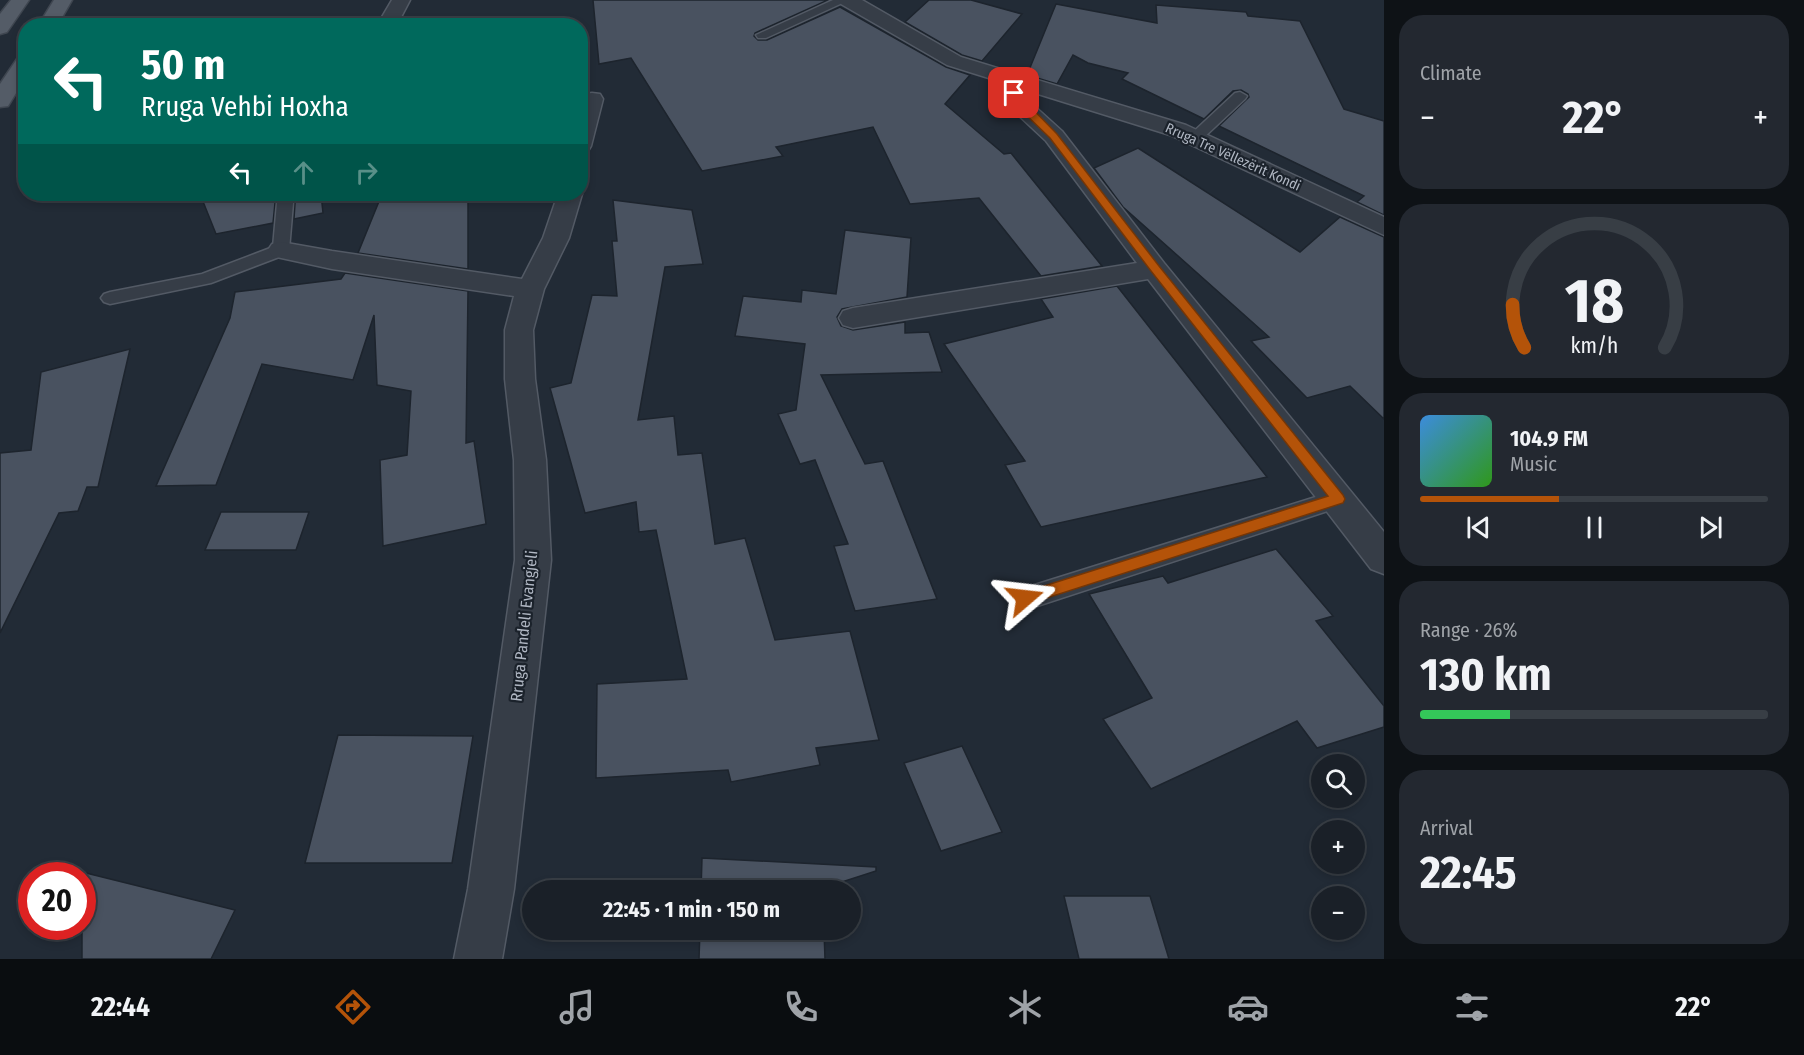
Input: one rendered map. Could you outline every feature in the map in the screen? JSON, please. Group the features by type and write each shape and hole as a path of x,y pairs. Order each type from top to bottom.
{"main road":[{"path":"0,28 20,0"},
{"path":"52,18 63,0"},
{"path":"0,101 18,73"}],"street":[{"path":"392,17 401,0"},
{"name":"Rruga Tre Vëllezërit Kondi","path":"848,0 898,27 954,62 1179,130 1384,226"},
{"path":"1005,79 1023,107 1054,136 1384,558"},
{"path":"588,115 592,99"},
{"name":"Rruga Pandeli Evangjeli","path":"478,959 491,889 533,560 530,460 520,379 519,330 530,289 556,238 568,201"},
{"path":"281,250 332,260 530,289"},
{"path":"854,318 1155,268"}],"lane":[{"path":"762,35 843,0"},
{"path":"1195,138 1240,96"},
{"path":"110,298 204,279 281,250 285,203"},
{"path":"1025,598 1338,499"}],"building":[{"path":"593,0 828,0 755,33 754,36 758,40 767,40 840,7 946,67 970,75 945,104 1004,154 1011,153 1102,266 1041,276 979,198 910,204 873,127 776,147 783,156 702,171 631,58 599,64"},
{"path":"929,0 971,0 1022,14 982,61 962,55 905,22"},
{"path":"1056,4 1157,23 1156,5 1246,12 1248,16 1300,21 1344,109 1384,121 1384,215 1357,202 1364,196 1219,126 1249,97 1241,90 1233,91 1204,119 1122,79 1128,73 1088,63 1073,55 1057,84 1027,75"},
{"path":"1138,148 1300,252 1340,217 1384,237 1384,419 1350,386 1307,398 1251,341 1269,337 1123,207 1094,168"},
{"path":"613,200 692,210 703,264 665,267 638,420 674,416 678,455 702,453 715,544 745,538 775,640 850,631 879,740 816,748 820,765 731,782 728,770 596,778 597,684 687,679 656,530 639,532 636,502 585,513 550,388 571,383 592,295 617,296 612,241 617,241"},
{"path":"203,201 278,201 275,203 273,223 216,234"},
{"path":"292,201 322,201 323,213 294,219 295,203"},
{"path":"379,201 468,201 468,269 358,253"},
{"path":"845,230 911,238 907,297 842,309 837,317 841,326 853,330 905,322 905,333 929,332 942,372 821,375 865,464 883,461 937,599 855,611 834,546 848,544 815,460 800,464 778,414 796,410 805,344 735,336 743,296 801,302 802,290 836,294"},
{"path":"345,273 468,291 466,443 474,441 486,524 383,546 380,460 407,455 411,391 377,385 374,315 353,380 262,364 216,485 156,486 230,318 235,292 341,279"},
{"path":"1117,286 1267,477 1041,527 1005,465 1025,461 944,344 1053,317 1041,299"},
{"path":"130,349 98,487 87,487 78,511 59,513 0,633 0,453 31,450 41,372"},
{"path":"221,512 309,512 296,550 205,550"},
{"path":"1276,549 1333,616 1316,621 1384,706 1384,727 1317,748 1297,721 1151,789 1103,719 1152,698 1089,594 1163,576 1168,583"},
{"path":"338,735 473,736 452,863 305,863"},
{"path":"962,746 1002,832 941,851 904,763"},
{"path":"702,858 876,867 876,871 848,880 701,880"},
{"path":"96,875 235,910 211,959 82,959 82,940 96,940"},
{"path":"1064,896 1150,896 1169,959 1079,959"},
{"path":"700,940 824,940 825,959 699,959"}],"route":[{"path":"1014,93 1023,107 1054,136 1338,499 1025,598"}]}
